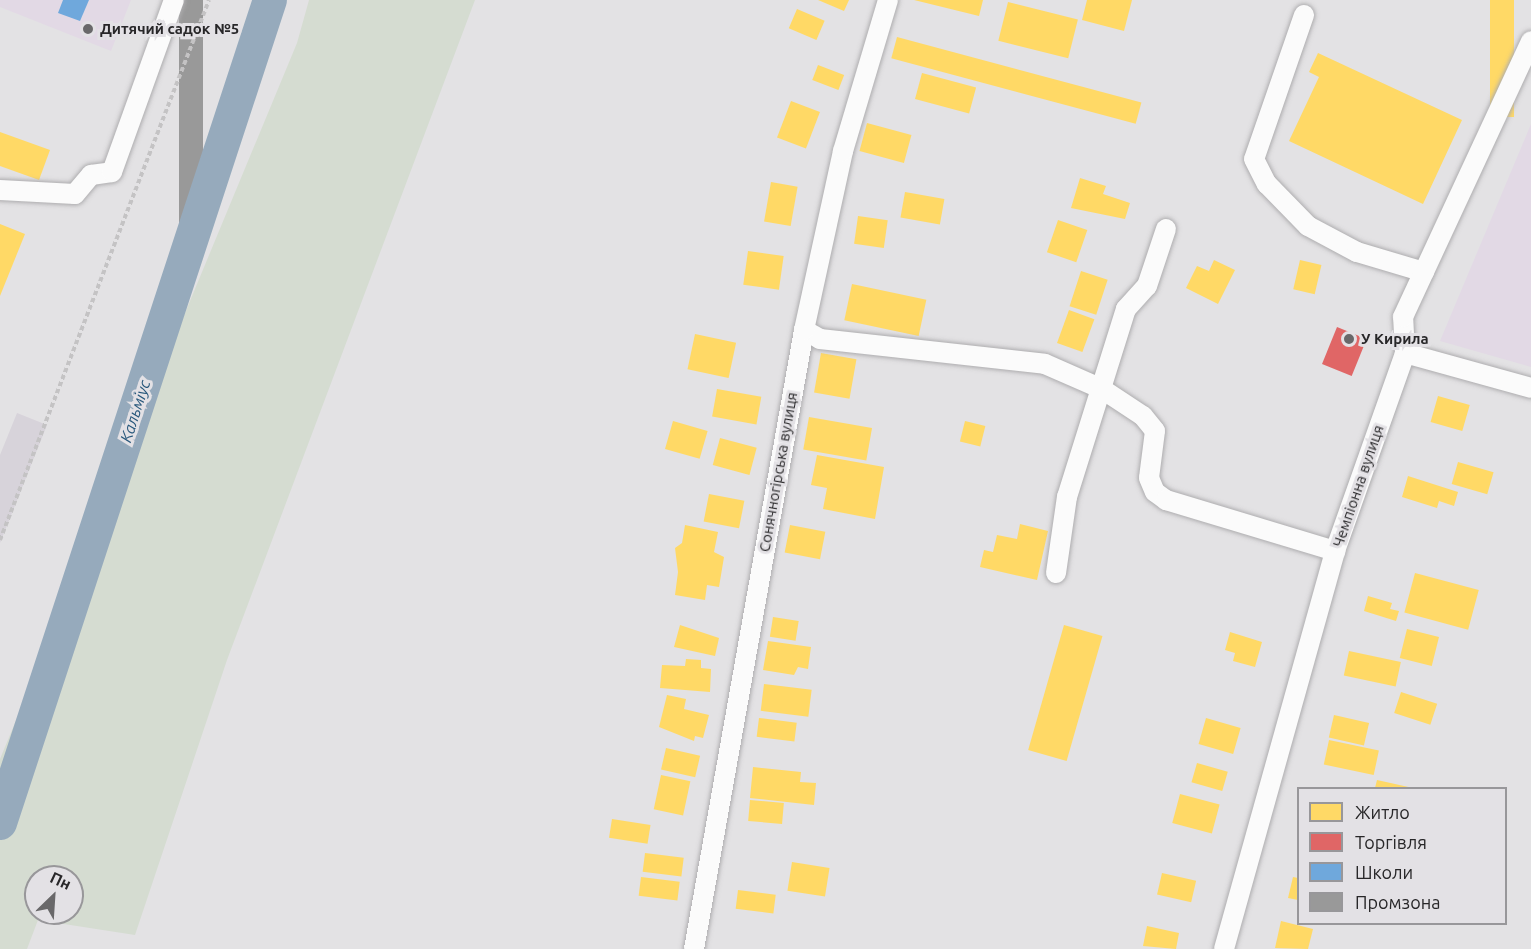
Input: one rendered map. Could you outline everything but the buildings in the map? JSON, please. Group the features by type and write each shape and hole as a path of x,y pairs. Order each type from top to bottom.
{"street":[{"path":"0,190 75,194 91,175 112,172 174,0"},
{"name":"Сонячногірська вулиця","path":"694,949 804,330 843,151 888,0"},
{"path":"1304,15 1254,159 1267,184 1308,226 1358,252 1424,272"},
{"name":"Чемпіонна вулиця","path":"1224,949 1335,551 1404,353 1403,317 1531,41"},
{"path":"1056,573 1067,496 1126,309 1148,286 1166,229"},
{"path":"804,330 820,339 1045,364 1102,389 1143,416 1155,431 1149,478 1155,492 1166,500 1335,551"},
{"path":"1404,353 1531,388"}],"path":[{"path":"0,540 209,0"}],"shaded area":[{"name":"Дитячий садок №5","path":"0,0 131,0 111,51 0,7"},
{"path":"309,0 475,0 227,660 135,935 70,925 84,925 84,865 24,865 24,925 36,925 27,949 0,949 0,759 297,43"},
{"path":"1531,124 1531,367 1440,341"},
{"path":"17,413 47,425 0,543 0,455"}],"waterway":[{"name":"Кальміус","path":"0,823 270,0"}],"place":[{"name":"Дитячий садок №5","path":"88,29"},
{"name":"У Кирила","path":"1349,339"}]}
